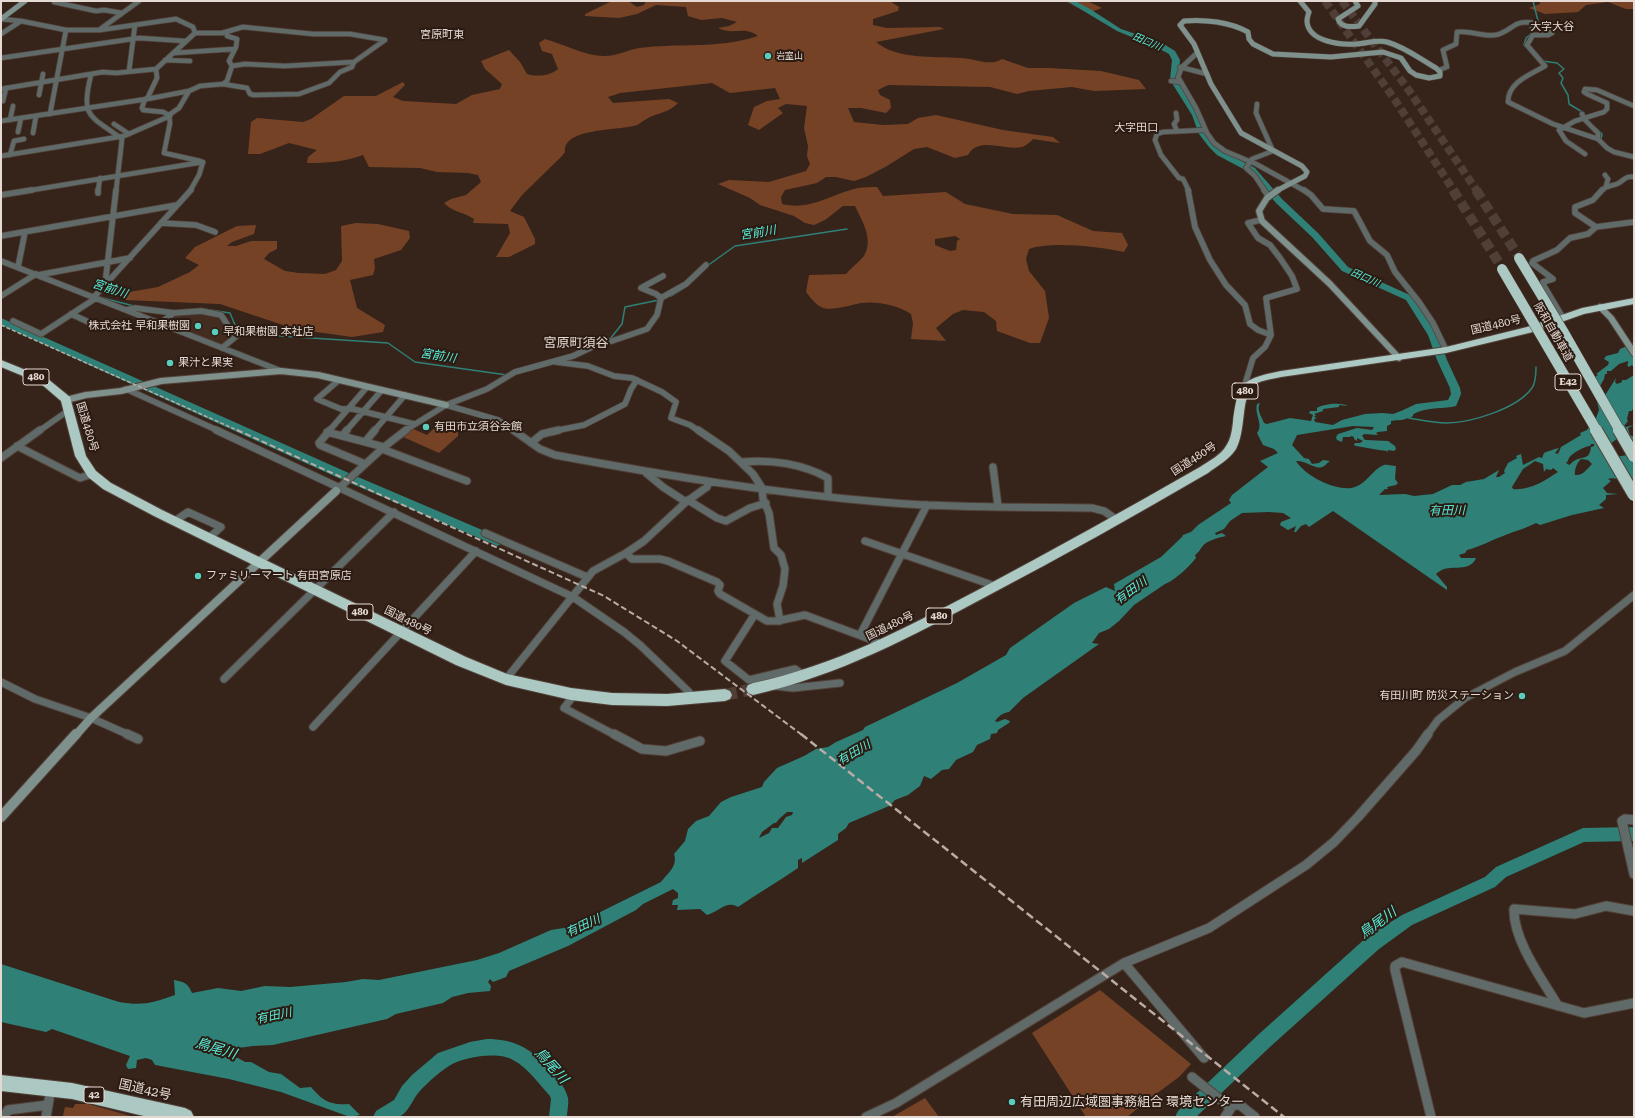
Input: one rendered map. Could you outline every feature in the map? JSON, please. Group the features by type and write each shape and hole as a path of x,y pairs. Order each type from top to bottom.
{"highway":[{"name":"阪和自動車道","path":"1518,256 1563,331 1634,456"},
{"name":"阪和自動車道","path":"1501,266 1634,495"},
{"name":"国道480号","path":"753,689 805,676 848,661 884,644 1117,520 1204,470 1227,453 1231,448 1237,433 1241,400 1248,385 1259,379 1281,374 1441,351 1530,330 1582,311 1634,301"},
{"name":"国道480号","path":"1,363 44,381 53,388 67,405 81,456 92,474 107,486 175,522 460,661 506,679 571,694 612,699 667,700 725,695"},
{"name":"国道42号","path":"1,1083 72,1091 185,1117"}],"street":[{"path":"1,19 24,1"},
{"path":"99,30 139,1"},
{"path":"1300,1 1309,12 1307,22 1312,31 1318,36 1332,42 1347,45 1376,41 1387,42 1439,70 1447,67 1448,64 1442,52 1443,50 1456,44 1457,32 1463,31 1495,36 1502,34 1522,22 1530,22 1546,28 1552,33 1548,35 1533,35 1527,45 1545,66 1515,83 1507,100 1511,105 1562,128 1598,139 1607,148 1614,152 1627,154 1634,157"},
{"path":"1355,1 1358,6 1338,19 1340,24 1348,27 1359,26 1375,4 1375,1"},
{"path":"54,2 96,11 104,10 122,13"},
{"path":"1,19 66,30 99,30 176,19 193,27 195,33"},
{"path":"1399,358 1339,292 1261,220 1259,211 1270,196 1278,189 1307,175 1307,170 1241,133 1207,74 1205,66 1191,39 1180,26 1182,22 1195,20 1240,27 1248,32 1249,39 1253,44 1276,55 1331,57 1383,52 1401,58 1412,73 1420,77 1436,78 1440,75 1439,70"},
{"path":"1,34 20,21"},
{"path":"129,71 135,25"},
{"path":"1,121 146,99 188,91 200,86 223,84 247,88 250,94 254,95 299,94 329,83 340,72 352,67 354,62 384,39 350,34 313,34 243,27 227,32 212,34 195,33 156,69 103,72 42,83 3,88 2,101"},
{"path":"50,114 66,30"},
{"path":"223,84 227,81 232,66 229,61 238,43 237,39 227,36 227,32"},
{"path":"1,58 133,39 185,41"},
{"path":"174,53 234,49"},
{"path":"1197,53 1180,67 1178,75 1179,82 1194,105 1210,138 1225,151 1248,165 1290,183 1311,195 1324,209 1354,211 1370,241 1386,255 1395,272 1419,302 1433,323 1441,351"},
{"path":"165,60 190,61"},
{"path":"232,66 246,64 285,66 354,62"},
{"path":"1180,67 1207,74"},
{"path":"156,69 156,80 142,108 143,110 163,112 170,115"},
{"path":"39,95 43,74"},
{"path":"91,75 87,91 86,108 88,114 122,139 105,285"},
{"path":"1172,81 1179,82"},
{"path":"1585,154 1572,146 1562,136 1559,130 1565,124 1582,116 1604,112 1607,109 1608,104 1602,99 1587,94 1584,92 1585,89 1597,90 1634,106"},
{"path":"1,156 120,137 129,134 170,115 179,108 188,91"},
{"path":"1257,104 1256,113 1272,151"},
{"path":"10,120 13,106"},
{"path":"1176,113 1177,120 1174,124 1178,131"},
{"path":"170,115 164,153 203,162"},
{"path":"33,133 36,116"},
{"path":"1582,116 1598,133 1598,139"},
{"path":"18,132 21,118"},
{"path":"114,124 129,134"},
{"path":"1205,130 1162,132 1157,134 1155,140 1161,155 1179,178 1183,179 1190,194 1195,227 1220,276 1245,305 1252,326 1271,335"},
{"path":"10,155 14,141 24,139"},
{"path":"1248,165 1254,157 1272,151"},
{"path":"1,195 203,162"},
{"path":"12,321 41,334 95,298 193,187 203,162"},
{"path":"1248,165 1270,196"},
{"path":"1596,227 1575,213 1574,210 1578,205 1593,200 1606,186 1608,179 1606,175"},
{"path":"1606,186 1619,184 1622,178 1634,177"},
{"path":"98,193 100,178"},
{"path":"1,236 177,205"},
{"path":"1248,385 1246,381 1253,358 1265,347 1271,335 1266,298 1297,289 1292,276 1280,258 1270,245 1258,238 1248,223 1261,220"},
{"path":"1563,318 1544,286 1543,282 1553,279 1532,263 1535,258 1557,250 1570,238 1588,234 1596,227 1634,222"},
{"path":"161,223 197,226 210,229 215,232"},
{"path":"18,267 25,232"},
{"path":"1,296 37,275 130,258"},
{"path":"1,261 281,371"},
{"path":"661,298 680,288 706,265"},
{"path":"661,298 656,294 641,288 664,276"},
{"path":"1,817 91,718 383,448 414,424 446,405 487,389 515,372 579,353 604,341 612,341 647,329 658,315 661,298"},
{"path":"1600,307 1610,318 1634,353"},
{"path":"126,310 135,308 174,313 201,311 222,315 229,327 239,334 222,348"},
{"path":"159,324 174,313"},
{"path":"71,314 95,324"},
{"path":"552,361 588,366 614,376 637,380 662,392 676,402 671,418 690,425 729,451 753,474 762,488 763,499 769,513 774,548 780,555 785,569 777,604 780,621"},
{"path":"1,458 67,405 81,396 126,390 145,384 168,380 281,371 311,374 446,405 498,420 540,449 555,454 645,472 708,482 880,502 927,505 1092,508 1104,512 1117,520"},
{"path":"339,380 317,399 341,409 363,411 414,424"},
{"path":"531,443 542,434 584,425 625,404 631,389 637,380"},
{"path":"365,464 319,445 327,432 367,387"},
{"path":"126,390 338,489 394,512 573,597 618,627 640,645 689,692 690,698"},
{"path":"342,436 382,390"},
{"path":"365,442 405,396"},
{"path":"327,432 383,448 467,481"},
{"path":"17,446 80,478 92,474"},
{"path":"742,462 760,460 812,469 828,478 828,495"},
{"path":"993,468 998,506"},
{"path":"645,472 663,487 717,518 726,521 750,508 766,503"},
{"path":"506,679 573,597 587,576 600,566 626,553 644,540 687,501 707,487 708,482"},
{"path":"860,635 927,505"},
{"path":"224,679 394,512"},
{"path":"485,533 587,576"},
{"path":"865,541 995,586"},
{"path":"313,727 476,551"},
{"path":"626,553 632,559 660,559 668,561 718,582 720,585 718,591 720,594 767,621 780,621 797,615 805,615 884,644"},
{"path":"866,1117 896,1103 1124,963 1209,928 1306,865 1334,842 1358,817 1416,751 1438,720 1465,698 1515,672 1565,651 1634,595"},
{"path":"755,614 725,661 749,680 795,669 805,676"},
{"path":"1,682 36,699 91,718 138,739"},
{"path":"769,686 794,688 840,683"},
{"path":"571,694 571,699 564,708 642,749 666,751 700,741"},
{"path":"1634,820 1625,819 1622,821 1626,842 1632,854 1634,874"},
{"path":"1558,1006 1521,940 1514,920 1514,909 1575,914 1606,906 1634,911"},
{"path":"1431,1117 1395,970 1396,964 1402,962 1584,1013 1634,1003"},
{"path":"1124,963 1204,1058"},
{"path":"1192,1077 1227,1105 1240,1105 1255,1117"},
{"path":"46,1117 51,1088"},
{"path":"4,1117 8,1110 48,1105"},
{"path":"1225,1117 1233,1105"}],"shaded area":[{"path":"612,1 628,1 637,7 644,5 646,1 890,1 899,7 898,11 873,19 873,25 887,28 940,27 944,29 876,42 894,52 916,56 965,58 987,62 1002,59 1028,68 1101,71 1139,80 1146,89 1094,91 1072,87 1029,91 1017,94 990,87 888,85 878,90 880,95 890,100 891,108 886,113 861,108 848,108 854,122 883,125 908,124 918,118 936,115 1003,130 1053,137 1060,143 1033,139 1022,147 1015,148 985,145 973,149 968,155 955,158 927,147 914,149 866,177 854,181 836,177 826,177 817,183 785,190 781,197 782,204 792,206 812,204 863,187 877,187 883,196 946,192 965,204 1013,214 1057,215 1093,231 1122,233 1128,245 1124,252 1102,248 1063,245 1050,245 1029,249 1026,259 1029,271 1045,291 1049,318 1040,343 1030,343 997,331 996,321 984,312 963,310 953,314 936,328 946,341 911,339 913,323 911,314 894,306 881,303 861,303 829,309 821,307 806,292 809,275 846,274 864,256 867,250 868,243 866,230 855,206 843,206 825,220 814,225 805,223 794,216 760,205 750,198 718,184 729,180 769,182 806,171 810,164 807,156 808,146 804,128 807,106 786,104 778,108 783,113 759,130 748,125 754,107 767,101 780,99 775,88 730,93 712,83 620,93 608,97 613,103 669,99 678,103 664,112 648,118 637,125 594,131 573,138 567,144 565,152 562,156 522,195 510,211 524,217 535,239 535,244 509,257 496,257 510,233 508,224 473,223 474,219 447,206 444,203 451,199 466,195 481,182 478,175 468,173 437,172 420,168 369,167 363,155 335,162 307,163 308,157 317,150 289,143 260,154 248,154 251,122 257,118 303,122 311,119 344,96 376,96 403,82 405,85 393,97 403,101 456,104 472,95 500,89 502,84 485,69 481,61 509,50 520,62 527,74 539,76 551,73 558,69 552,54 542,51 539,43 545,39 580,52 608,56 639,48 729,43 758,36 748,31 729,31 718,28 729,26 737,22 722,18 701,20 688,16 686,7 656,5 637,14 619,18 585,16 585,14","holes":["955,236 960,239 957,241 956,250 950,251 935,245 935,239"]},
{"path":"1065,1 1087,1 1102,8 1088,13"},
{"path":"1540,1 1634,1 1634,9 1626,9 1608,2 1586,5 1578,12 1545,14 1529,8 1540,4"},
{"path":"356,223 378,224 409,231 410,238 401,250 374,259 375,268 373,275 350,280 357,308 385,325 383,332 352,337 295,329 220,304 125,300 118,294 158,287 190,272 199,265 185,258 195,247 237,226 256,225 254,234 232,242 227,246 236,246 251,241 277,241 277,249 269,253 264,259 285,271 325,274 336,270 342,261 341,226"},
{"path":"196,312 219,315 238,333 224,346 162,323 174,314"},
{"path":"439,424 458,432 458,436 439,453 401,436 411,428 427,435"},
{"path":"1100,990 1191,1064 1179,1077 1127,1117 1086,1117 1032,1033"},
{"path":"925,1098 939,1117 892,1117"},
{"path":"75,1104 88,1104 134,1117 62,1117 65,1107 73,1108"}],"water":[{"name":"有田川","path":"1634,343 1634,368 1632,365 1629,367 1627,365 1628,361 1619,364 1611,371 1607,371 1607,374 1605,374 1600,386 1604,397 1616,378 1615,382 1617,384 1634,375 1634,406 1632,411 1629,411 1628,421 1624,426 1634,425 1628,428 1630,435 1634,437 1634,444 1619,437 1609,445 1616,457 1627,455 1634,447 1634,488 1618,479 1608,479 1611,481 1603,488 1607,493 1618,494 1606,495 1606,499 1599,505 1604,508 1572,515 1540,525 1536,523 1467,550 1465,553 1459,555 1461,558 1476,558 1474,562 1467,566 1444,569 1436,574 1447,587 1447,590 1333,511 1309,527 1306,524 1301,526 1296,532 1294,532 1296,526 1288,530 1280,525 1281,522 1291,518 1283,513 1242,513 1230,521 1224,529 1215,533 1216,535 1222,533 1226,536 1213,540 1204,545 1195,555 1196,558 1182,573 1134,605 1109,629 1099,633 1092,643 1099,644 1023,698 1009,712 999,716 995,721 997,722 1005,719 1010,721 998,730 997,733 991,734 990,739 977,745 973,752 956,760 949,769 942,770 931,779 924,776 920,786 908,795 895,800 889,806 849,823 846,828 838,834 838,840 802,863 802,858 798,860 798,868 738,907 734,905 726,906 707,915 700,909 677,910 678,905 672,905 673,900 678,898 678,893 673,889 568,946 509,971 506,977 493,982 490,979 488,982 491,986 490,991 468,993 452,997 443,1003 396,1014 387,1019 273,1045 231,1049 218,1055 238,1058 245,1062 251,1062 269,1072 281,1074 300,1088 311,1087 328,1102 349,1104 360,1115 350,1117 281,1092 229,1079 155,1065 152,1060 146,1058 137,1060 136,1068 128,1069 126,1065 130,1056 52,1029 46,1032 1,1022 1,964 119,1002 141,1004 154,1002 175,995 174,980 185,984 189,987 192,993 218,988 241,991 265,986 290,987 363,979 379,980 477,960 499,953 551,930 570,927 661,882 673,866 675,862 674,854 685,841 688,829 696,821 709,816 721,802 731,797 762,787 764,782 777,768 816,749 828,747 863,730 865,727 957,683 1006,655 1010,648 1074,603 1106,587 1115,591 1114,584 1161,557 1183,535 1191,532 1198,525 1231,503 1229,500 1232,495 1268,467 1260,461 1278,453 1274,449 1263,445 1257,433 1260,426 1256,408 1257,404 1260,403 1260,413 1264,423 1267,424 1290,418 1311,421 1313,415 1309,413 1310,411 1317,411 1317,408 1323,405 1341,404 1348,406 1339,405 1339,407 1323,409 1323,411 1314,414 1316,415 1314,417 1317,418 1314,419 1315,422 1333,425 1342,420 1365,414 1393,414 1401,411 1403,413 1405,412 1404,410 1410,408 1413,412 1413,416 1410,418 1391,421 1391,424 1387,426 1387,431 1376,433 1378,435 1364,434 1362,436 1364,438 1363,439 1366,440 1388,441 1395,446 1396,449 1394,451 1388,450 1387,453 1387,451 1356,446 1354,445 1355,443 1360,443 1363,441 1357,438 1357,441 1351,436 1343,437 1342,442 1337,440 1336,437 1338,434 1357,428 1372,430 1374,427 1353,426 1297,435 1292,445 1304,458 1309,459 1312,464 1319,463 1323,460 1330,461 1320,468 1296,461 1300,467 1322,482 1340,488 1355,487 1363,483 1380,467 1386,465 1396,466 1395,479 1398,483 1387,487 1388,489 1385,489 1379,495 1405,494 1414,496 1433,494 1452,485 1460,485 1466,482 1484,479 1499,470 1496,477 1499,477 1505,473 1504,471 1508,463 1517,458 1516,456 1521,454 1523,465 1539,457 1542,458 1544,453 1559,448 1555,453 1558,454 1561,447 1581,435 1580,433 1587,430 1595,420 1599,410 1592,379 1608,365 1609,362 1604,359 1606,356 1618,353 1620,349","holes":["1591,444 1594,444 1586,457 1573,461 1569,465 1566,463 1576,452 1590,446","1580,460 1588,460 1592,464 1583,473 1575,475 1576,467","1535,461 1543,464 1544,472 1546,469 1551,470 1553,468 1558,472 1531,487 1513,489 1512,487 1523,469","787,812 793,812 792,815 786,817 778,828 772,828 769,833 759,838 762,832 776,823"]}],"waterway":[{"name":"田口川","path":"1070,1 1088,10 1119,30 1159,45 1172,53 1176,60 1174,80 1196,115 1203,134 1212,145 1220,153 1252,170 1279,201 1315,235 1345,269 1409,298 1433,335 1442,360 1455,388 1456,394 1452,403 1416,408 1399,417"},
{"path":"1533,1 1538,21 1530,28 1531,34 1526,38 1524,45 1535,57"},
{"path":"1542,61 1557,63 1564,69 1559,73 1563,78 1561,83 1568,95 1569,104 1584,113"},
{"path":"1597,129 1602,134 1601,140"},
{"name":"宮前川","path":"707,266 735,246 847,229"},
{"name":"宮前川","path":"671,296 684,288"},
{"name":"宮前川","path":"99,297 134,306"},
{"name":"宮前川","path":"610,339 622,324 625,307 659,300"},
{"name":"宮前川","path":"204,309 230,313 235,325 250,334 388,343 415,362 507,375"},
{"path":"1,321 347,477 497,541"},
{"path":"1409,418 1432,422 1456,422 1480,417 1505,408 1525,396 1532,388 1536,375 1536,367"},
{"name":"鳥尾川","path":"1184,1117 1265,1040 1373,943 1407,920 1490,882 1501,872 1583,835 1634,834"},
{"name":"鳥尾川","path":"382,1117 400,1106 408,1092 418,1081 444,1059 470,1050 487,1047 503,1048 518,1053 533,1065 556,1090 560,1099 558,1117"}],"tunnel":[{"path":"1325,1 1393,97 1454,191"},
{"path":"1342,1 1408,89 1477,191"},
{"path":"1453,190 1499,263"},
{"path":"1476,190 1517,254"},
{"path":"725,695 753,689"}],"railway":[{"path":"1,325 239,431"},
{"path":"237,430 604,596 677,641 802,735"},
{"path":"801,734 1284,1117"}],"place":[{"name":"岩室山","path":"768,56"},
{"name":"株式会社 早和果樹園","path":"198,326"},
{"name":"早和果樹園 本社店","path":"215,332"},
{"name":"果汁と果実","path":"170,363"},
{"name":"有田市立須谷会館","path":"426,427"},
{"name":"ファミリーマート 有田宮原店","path":"198,576"},
{"name":"有田川町 防災ステーション","path":"1522,696"},
{"name":"有田周辺広域圏事務組合 環境センター","path":"1012,1102"}],"district":[{"name":"大字大谷","path":"1552,27"},
{"name":"宮原町東","path":"442,35"},
{"name":"大字田口","path":"1136,128"},
{"name":"宮原町須谷","path":"576,343"}]}
